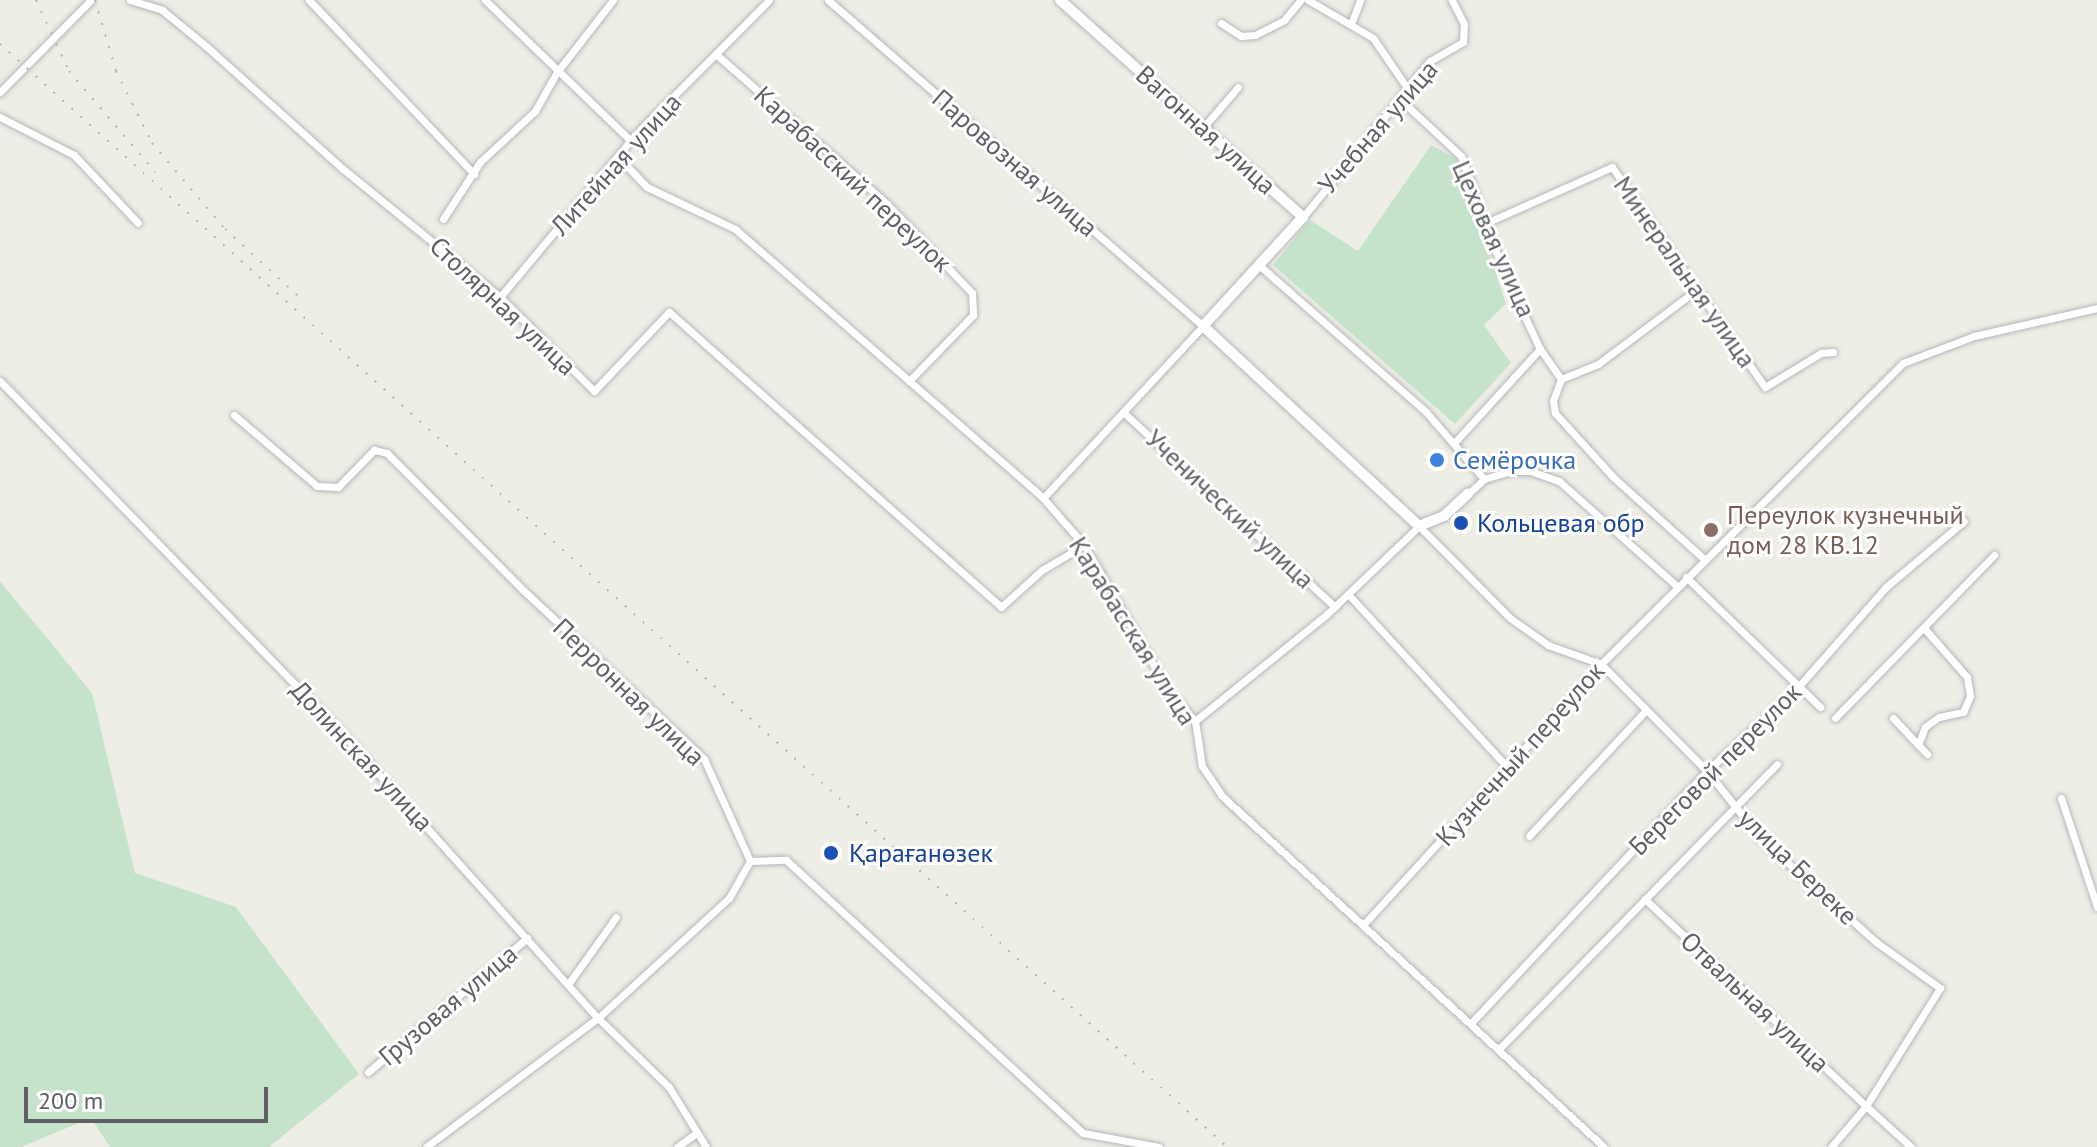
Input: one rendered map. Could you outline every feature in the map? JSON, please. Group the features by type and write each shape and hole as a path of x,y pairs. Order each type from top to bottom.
{"street":[{"path":"0,92 91,0"},
{"name":"Столярная улица","path":"130,0 162,10 500,297 594,391 669,312 1001,607 1042,570 1084,545"},
{"path":"309,0 474,174"},
{"path":"485,0 631,141"},
{"path":"443,219 474,174 535,111 557,72 613,0"},
{"name":"Литейная улица","path":"500,297 631,141 718,56 769,0"},
{"name":"Паровозная улица","path":"828,0 1203,326"},
{"name":"Вагонная улица","path":"1060,0 1303,217"},
{"path":"1221,23 1241,36 1255,35 1284,20 1301,0"},
{"path":"1308,0 1351,24 1390,56 1410,92"},
{"path":"1351,24 1360,0"},
{"name":"Учебная улица","path":"1303,217 1410,92 1430,61 1463,42 1464,24 1452,0"},
{"name":"Карабасский переулок","path":"718,56 887,204 972,293 973,315 909,381"},
{"path":"1202,129 1238,87"},
{"name":"Цеховая улица","path":"1402,101 1461,156 1540,349 1561,379"},
{"path":"0,117 74,155 138,223"},
{"name":"Карабасская улица","path":"619,158 647,187 735,229 1043,498 1084,545 1171,695 1195,721 1202,766 1222,796 1604,1147"},
{"name":"Минеральная улица","path":"1486,223 1612,167 1695,291 1765,387 1821,353 1833,352"},
{"path":"1043,498 1303,217"},
{"path":"1260,266 1455,442 1484,479"},
{"path":"1695,291 1598,364 1561,379 1553,401 1555,413 1613,477 1704,559"},
{"name":"Кузнечный переулок","path":"1364,924 1510,770 1601,664 1903,363 1927,351 2097,308"},
{"path":"1203,326 1419,526 1510,618 1548,645 1601,664"},
{"path":"1455,442 1540,349"},
{"name":"Долинская улица","path":"0,381 332,722 598,1018 669,1087 706,1147"},
{"name":"Ученический улица","path":"1123,412 1335,607"},
{"name":"Перронная улица","path":"234,415 317,486 338,487 374,450 387,453 523,590 704,759 750,861"},
{"path":"1195,721 1335,607 1419,526 1444,516 1484,479 1530,471 1559,481 1677,586"},
{"name":"Береговой переулок","path":"1471,1023 1707,771 1799,686 1886,587 1964,521"},
{"path":"1835,718 1994,555"},
{"path":"1686,577 1820,707"},
{"name":"Ученический улица","path":"1348,594 1510,770"},
{"path":"1918,745 1925,727 1939,717 1963,712 1970,696 1967,677 1924,628"},
{"name":"улица Береке","path":"1601,664 1707,771 1762,840 1856,924 1940,988 1866,1106"},
{"path":"1529,836 1646,710"},
{"path":"1893,718 1927,754"},
{"path":"1499,1049 1777,764"},
{"path":"2061,798 2097,907"},
{"path":"426,1147 598,1018 729,898 750,861 786,860 1083,1133 1159,1147"},
{"name":"Отвальная улица","path":"1645,899 1911,1147"},
{"path":"569,983 616,917"},
{"name":"Грузовая улица","path":"368,1072 527,938"},
{"path":"1831,1147 1866,1106"},
{"path":"677,1147 696,1133"}],"green space":[{"path":"1431,145 1457,159 1506,304 1484,325 1511,363 1455,424 1273,265 1310,220 1358,251"},
{"path":"0,581 92,693 135,873 236,907 359,1074 269,1147 110,1147 91,1118 21,1147 0,1147"}],"railway":[{"path":"36,0 69,71 155,172"},
{"path":"95,0 116,71 152,143 225,229 298,296"},
{"path":"0,44 1227,1147"}],"place":[{"name":"Семёрочка","path":"1437,460"},
{"name":"Кольцевая обр","path":"1461,523"},
{"name":"Переулок кузнечный дом 28 КВ.12","path":"1711,530"},
{"name":"Қарағанөзек","path":"831,853"}]}
